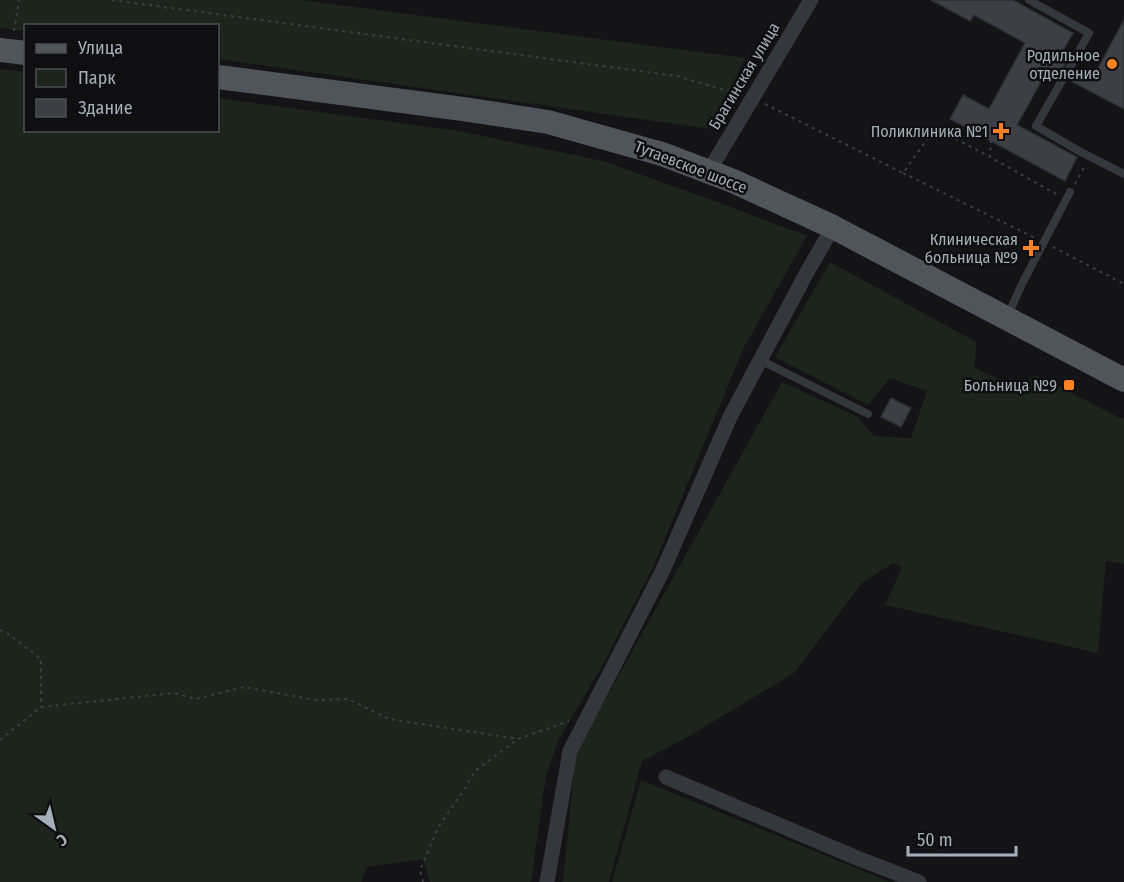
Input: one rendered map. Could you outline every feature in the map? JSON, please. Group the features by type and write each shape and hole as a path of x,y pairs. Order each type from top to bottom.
{"main road":[{"name":"Тутаевское шоссе","path":"219,77 548,122 662,154 709,171 833,227 1124,380"}],"street":[{"name":"Брагинская улица","path":"709,171 811,0"},
{"path":"547,882 570,751 663,570 730,417 833,227"},
{"path":"666,777 919,882"}],"lane":[{"path":"1029,0 1089,33 1070,67"},
{"path":"1064,77 1036,126 1124,174"},
{"path":"1006,319 1069,196"},
{"path":"760,360 868,414"}],"path":[{"path":"13,45 19,0"},
{"path":"112,0 677,76 753,98 1124,284"},
{"path":"903,173 935,128 1069,196 1090,157"},
{"path":"990,157 991,140"},
{"path":"0,630 42,659 40,707"},
{"path":"0,740 40,707 174,693 196,699 244,687 316,700 348,699 390,719 518,739"},
{"path":"423,882 420,870 439,826 475,771 518,739 589,713"}],"green space":[{"path":"0,0 300,0 745,58 711,129 219,59 219,24 24,24 24,31 0,28"},
{"path":"0,69 24,72 24,132 219,132 219,98 459,131 603,161 807,236 743,349 654,565 601,668 558,741 546,776 531,882 430,882 423,859 367,867 361,882 0,882"},
{"path":"830,262 976,342 975,368 1015,387 1036,375 1124,420 1124,564 1106,561 1098,653 885,605 902,567 893,563 862,583 794,673 684,739 642,761 609,882 563,882 576,752 782,382 856,416 874,436 911,438 927,391 890,378 868,405 775,357"},
{"path":"641,780 890,882 612,882"}],"building":[{"path":"931,0 1013,0 1073,33 1057,61 1065,64 1066,72 1059,74 1048,69 1017,125 1077,157 1065,181 950,119 963,95 989,109 1025,43 974,15 970,21"},
{"name":"Родильное отделение","path":"1124,20 1124,109 1069,80 1068,72 1075,70 1092,79"},
{"path":"891,398 911,408 901,427 881,417"}],"place":[{"name":"Родильное отделение","path":"1112,64"},
{"name":"Поликлиника №1","path":"1001,131"},
{"name":"Клиническая больница №9","path":"1031,248"},
{"name":"Больница №9","path":"1069,385"}]}
